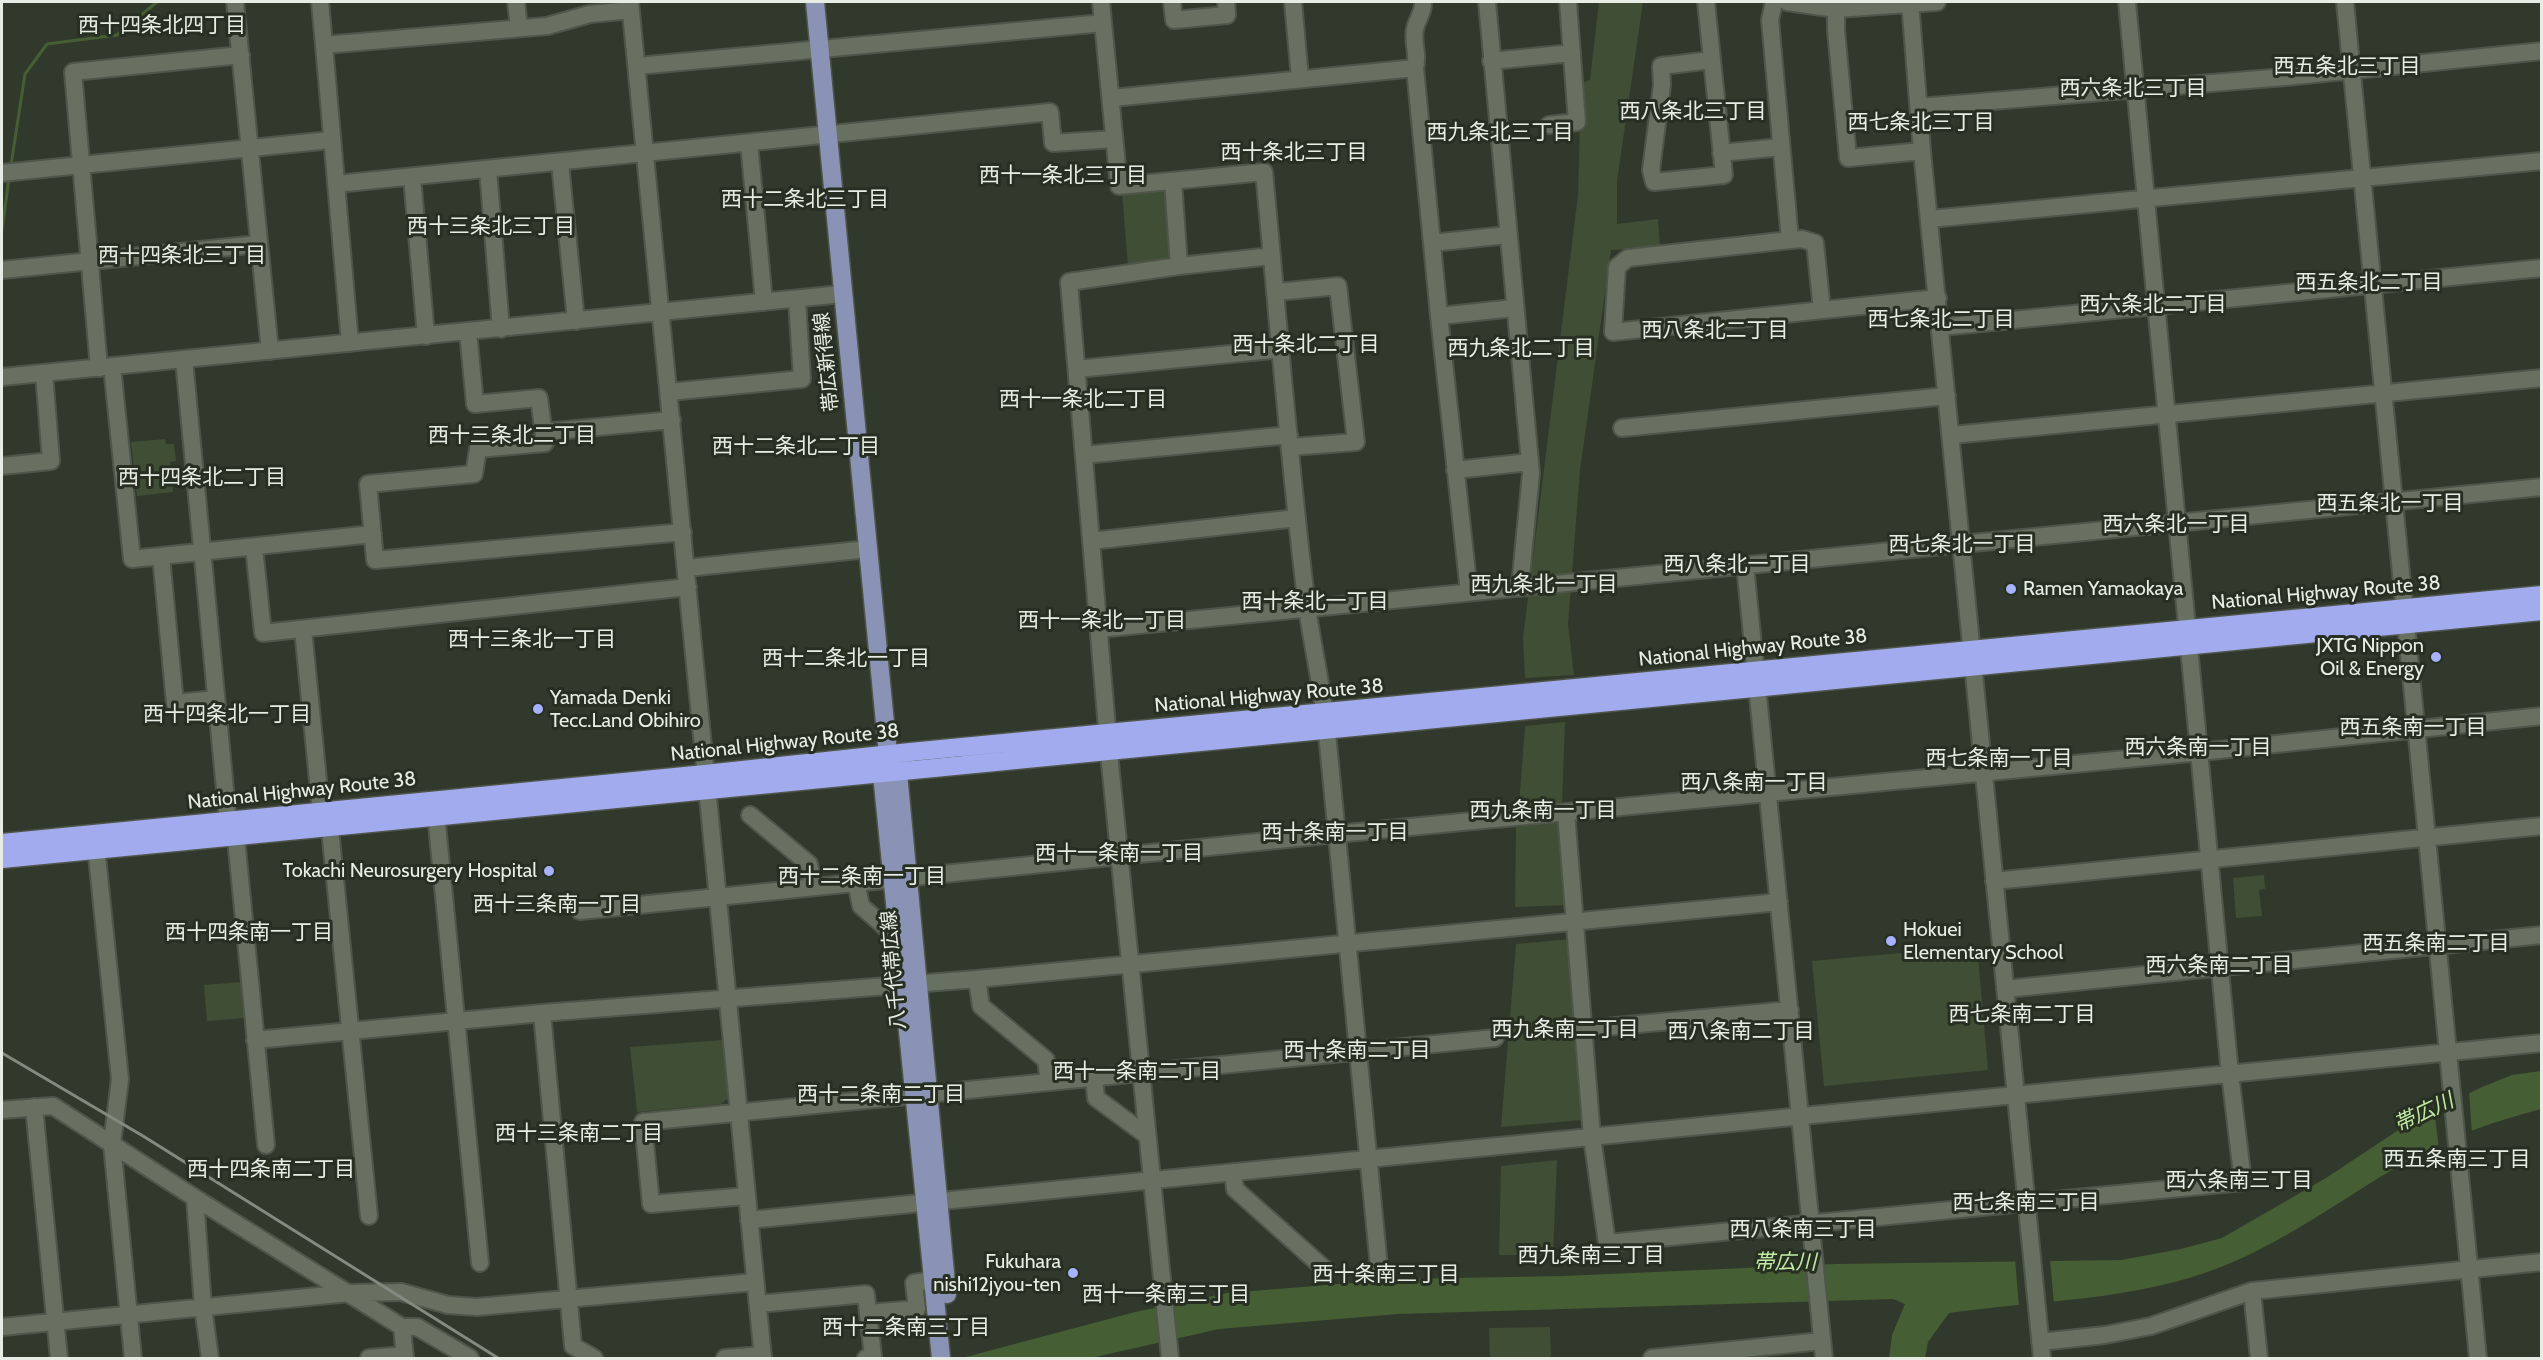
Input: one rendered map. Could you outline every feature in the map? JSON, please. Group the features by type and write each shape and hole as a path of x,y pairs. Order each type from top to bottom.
{"highway":[{"name":"National Highway Route 38","path":"2404,617 2541,595"},
{"name":"National Highway Route 38","path":"706,782 890,774 1109,743 1973,657 2404,617 2541,611"},
{"name":"National Highway Route 38","path":"2,859 228,821 321,811 435,809 706,782 888,754 1109,743"},
{"name":"National Highway Route 38","path":"2,843 236,838 330,829 435,809"}],"main road":[{"name":"帯広新得線","path":"815,2 888,754"},
{"name":"八千代帯広線","path":"888,754 947,1356"},
{"name":"八千代帯広線","path":"900,878 900,940 911,983"},
{"name":"八千代帯広線","path":"932,1202 933,1280 947,1356"}],"street":[{"path":"236,2 270,351"},
{"path":"320,2 350,343"},
{"path":"516,2 519,27"},
{"path":"1101,2 1119,186 1264,172 1298,518 1308,608 1325,721 1360,1052 1379,1267"},
{"path":"1172,2 1174,20 1227,15 1226,2"},
{"path":"1293,2 1300,78"},
{"path":"1423,2 1424,8 1414,31 1418,58 1415,68 1469,592"},
{"path":"1486,2 1530,462 1520,587"},
{"path":"1549,125 1577,122 1568,2"},
{"path":"1706,2 1724,175 1654,182 1651,170 1662,85 1661,66 1712,60"},
{"path":"1774,2 1770,20 1790,240"},
{"path":"1787,2 1836,9 1937,2"},
{"path":"1566,812 1592,1137 1607,1243 2243,1182 2230,1074 2127,2"},
{"path":"2345,2 2478,1359"},
{"path":"1910,3 1922,151 1952,435 2041,1350 2151,1326 2252,1291 2541,1262"},
{"path":"324,45 547,26 631,6 763,1357 725,1359"},
{"path":"1836,9 1848,158 1922,151"},
{"path":"637,66 1103,23"},
{"path":"1919,107 2352,71 2541,51"},
{"path":"1491,61 1572,53"},
{"path":"241,55 73,72 90,262 132,559 373,534"},
{"path":"1112,98 1415,68"},
{"path":"336,184 1050,112 1053,143 1114,139"},
{"path":"2,173 331,140"},
{"path":"749,143 764,302"},
{"path":"1721,153 1781,147"},
{"path":"1930,219 2541,161"},
{"path":"560,163 576,321"},
{"path":"488,170 501,328"},
{"path":"411,177 426,336"},
{"path":"1173,181 1179,266"},
{"path":"1432,243 1507,235"},
{"path":"1822,310 1815,243 1790,240 1628,258 1617,267 1612,332 1938,298"},
{"path":"2,270 259,244"},
{"path":"1169,1354 1129,964 1069,282 1179,266 1272,256"},
{"path":"1941,327 2541,268"},
{"path":"1084,455 1290,441 1356,442 1338,286 1277,292"},
{"path":"2,377 842,294"},
{"path":"669,392 802,379 797,299"},
{"path":"1439,316 1514,308"},
{"path":"468,332 475,404 539,398 545,443 478,449 474,474 368,484 375,560 682,532"},
{"path":"1077,369 1282,350"},
{"path":"184,360 228,821 236,838 266,1144"},
{"path":"2,466 51,461 44,373"},
{"path":"1952,435 2541,378"},
{"path":"1622,428 1947,396"},
{"path":"545,432 672,420"},
{"path":"1455,470 1530,462"},
{"path":"1098,629 2541,487"},
{"path":"1091,541 1298,518"},
{"path":"255,547 263,633 688,587"},
{"path":"687,568 868,549"},
{"path":"160,556 175,703 216,699"},
{"path":"1745,565 1824,1359"},
{"path":"303,629 321,811 330,829 369,1216"},
{"path":"580,911 1120,855 2200,752 2541,716"},
{"path":"435,809 480,1263"},
{"path":"750,815 809,864 813,886"},
{"path":"1995,881 2541,826"},
{"path":"96,842 120,1079 112,1144 133,1359"},
{"path":"856,882 861,906 900,940"},
{"path":"255,1040 542,1013 977,979 1779,902"},
{"path":"2005,989 2541,935"},
{"path":"977,979 981,1006 1046,1060 1049,1082"},
{"path":"1584,1029 1790,1010"},
{"path":"542,1013 573,1346 594,1359"},
{"path":"747,1196 651,1204 643,1122 1495,1038"},
{"path":"749,1220 2541,1043"},
{"path":"1094,1077 1096,1098 1146,1135"},
{"path":"2,1110 53,1106 402,1327 417,1328 471,1359"},
{"path":"34,1107 60,1359"},
{"path":"1233,1172 1235,1189 1327,1271"},
{"path":"195,1198 203,1307 210,1359"},
{"path":"868,1313 917,1309 914,1283 933,1280"},
{"path":"2,1327 349,1293 400,1292 448,1305 477,1307 755,1282"},
{"path":"2252,1291 2259,1359"},
{"path":"758,1304 866,1294 873,1356 866,1359"},
{"path":"369,1359 405,1357 402,1327"},
{"path":"1652,1359 1822,1341"}],"shaded area":[{"path":"1599,2 1643,2 1617,181 1617,224 1658,219 1660,248 1611,250 1580,470 1568,624 1574,675 1525,678 1523,638 1578,195 1581,83 1590,80"},
{"path":"1166,187 1173,250 1164,262 1128,267 1122,192"},
{"path":"165,439 166,444 174,444 176,461 170,462 173,492 137,496 131,442"},
{"path":"1565,722 1562,804 1519,806 1525,726"},
{"path":"1563,822 1570,905 1515,907 1516,827"},
{"path":"2264,875 2265,889 2259,890 2262,916 2236,918 2233,878"},
{"path":"1572,939 1582,1120 1501,1127 1516,944"},
{"path":"1967,947 1969,957 1978,956 1988,1070 1824,1086 1812,961"},
{"path":"242,982 245,1018 207,1021 204,985"},
{"path":"723,1040 728,1098 721,1104 637,1112 630,1047"},
{"path":"2541,1071 2541,1109 2478,1128 2433,1147 2393,1169 2297,1229 2247,1256 2221,1267 2155,1287 2087,1298 1949,1313 1928,1342 1925,1358 1889,1358 1892,1335 1905,1304 1893,1299 1398,1314 1219,1329 1091,1358 962,1358 1135,1312 1227,1293 1403,1279 1564,1276 1836,1264 2121,1260 2181,1249 2222,1238 2326,1178 2409,1123 2512,1075"},
{"path":"1557,1160 1553,1255 1499,1255 1501,1166"},
{"path":"1550,1327 1551,1358 1490,1358 1489,1328"}],"pier":[{"path":"2469,1090 2472,1135 2439,1149 2434,1108"},
{"path":"2015,1259 2050,1259 2054,1305 2019,1307"}],"waterway":[{"path":"11,165 25,74 47,44 117,35 157,2"},
{"path":"2,230 9,178"}],"railway":[{"path":"2,1053 143,1136 498,1358"}],"place":[{"name":"Ramen Yamaokaya","path":"2011,589"},
{"name":"JXTG Nippon Oil & Energy","path":"2436,657"},
{"name":"Yamada Denki Tecc.Land Obihiro","path":"538,709"},
{"name":"Tokachi Neurosurgery Hospital","path":"549,871"},
{"name":"Hokuei Elementary School","path":"1891,941"},
{"name":"Fukuhara nishi12jyou-ten","path":"1073,1273"}],"district":[{"name":"西十四条北四丁目","path":"162,26"},
{"name":"西五条北三丁目","path":"2347,67"},
{"name":"西六条北三丁目","path":"2133,89"},
{"name":"西八条北三丁目","path":"1693,112"},
{"name":"西七条北三丁目","path":"1921,123"},
{"name":"西九条北三丁目","path":"1500,133"},
{"name":"西十条北三丁目","path":"1294,153"},
{"name":"西十一条北三丁目","path":"1063,176"},
{"name":"西十二条北三丁目","path":"805,200"},
{"name":"西十三条北三丁目","path":"491,227"},
{"name":"西十四条北三丁目","path":"182,256"},
{"name":"西五条北二丁目","path":"2369,283"},
{"name":"西六条北二丁目","path":"2153,305"},
{"name":"西七条北二丁目","path":"1941,320"},
{"name":"西八条北二丁目","path":"1715,331"},
{"name":"西十条北二丁目","path":"1306,345"},
{"name":"西九条北二丁目","path":"1521,349"},
{"name":"西十一条北二丁目","path":"1083,400"},
{"name":"西十三条北二丁目","path":"512,436"},
{"name":"西十二条北二丁目","path":"796,447"},
{"name":"西十四条北二丁目","path":"202,478"},
{"name":"西五条北一丁目","path":"2390,504"},
{"name":"西六条北一丁目","path":"2176,525"},
{"name":"西七条北一丁目","path":"1962,545"},
{"name":"西八条北一丁目","path":"1737,565"},
{"name":"西九条北一丁目","path":"1544,585"},
{"name":"西十条北一丁目","path":"1315,602"},
{"name":"西十一条北一丁目","path":"1102,621"},
{"name":"西十三条北一丁目","path":"532,640"},
{"name":"西十二条北一丁目","path":"846,659"},
{"name":"西十四条北一丁目","path":"227,715"},
{"name":"西五条南一丁目","path":"2413,728"},
{"name":"西六条南一丁目","path":"2198,748"},
{"name":"西七条南一丁目","path":"1999,759"},
{"name":"西八条南一丁目","path":"1754,783"},
{"name":"西九条南一丁目","path":"1543,811"},
{"name":"西十条南一丁目","path":"1335,833"},
{"name":"西十一条南一丁目","path":"1119,854"},
{"name":"西十二条南一丁目","path":"862,877"},
{"name":"西十三条南一丁目","path":"557,905"},
{"name":"西十四条南一丁目","path":"249,933"},
{"name":"西五条南二丁目","path":"2436,944"},
{"name":"西六条南二丁目","path":"2219,966"},
{"name":"西七条南二丁目","path":"2022,1015"},
{"name":"西九条南二丁目","path":"1565,1030"},
{"name":"西八条南二丁目","path":"1741,1032"},
{"name":"西十条南二丁目","path":"1357,1051"},
{"name":"西十一条南二丁目","path":"1137,1072"},
{"name":"西十二条南二丁目","path":"881,1095"},
{"name":"西十三条南二丁目","path":"579,1134"},
{"name":"西五条南三丁目","path":"2457,1160"},
{"name":"西十四条南二丁目","path":"271,1170"},
{"name":"西六条南三丁目","path":"2239,1181"},
{"name":"西七条南三丁目","path":"2026,1203"},
{"name":"西八条南三丁目","path":"1803,1230"},
{"name":"西九条南三丁目","path":"1591,1256"},
{"name":"西十条南三丁目","path":"1386,1275"},
{"name":"西十一条南三丁目","path":"1166,1295"},
{"name":"西十二条南三丁目","path":"906,1328"}],"water label":[{"name":"帯広川","path":"2424,1113"},
{"name":"帯広川","path":"1785,1263"}]}
